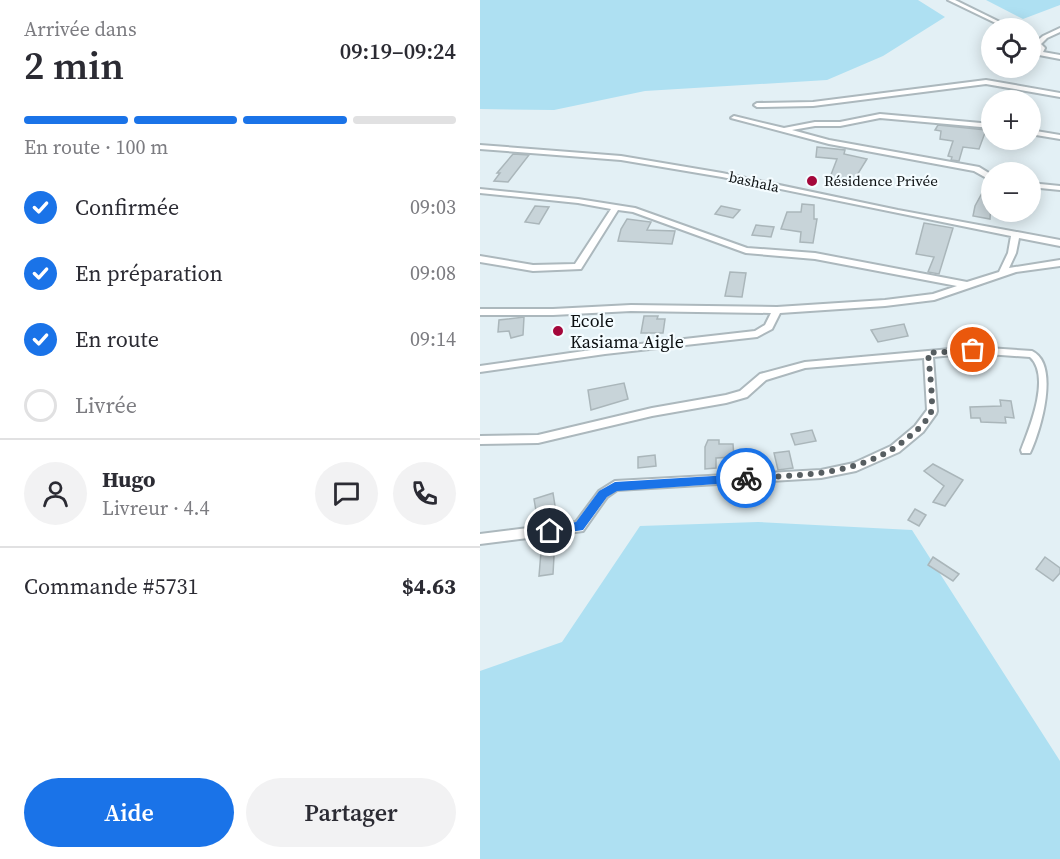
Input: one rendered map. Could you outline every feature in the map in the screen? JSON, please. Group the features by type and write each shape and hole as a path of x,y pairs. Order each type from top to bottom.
{"street":[{"path":"951,0 988,18"},
{"path":"1041,41 1060,30"},
{"path":"1041,54 1060,57"},
{"path":"757,105 813,104 986,82 1060,94"},
{"path":"787,131 791,127 840,124 879,116 981,125"},
{"path":"734,118 823,141 976,169 981,172"},
{"path":"1041,134 1060,137"},
{"name":"bashala","path":"480,147 621,158 722,175 1060,243"},
{"path":"1041,186 1060,188"},
{"path":"480,191 616,207 647,213 746,250 815,256 967,285"},
{"path":"480,259 533,268 578,267 616,207"},
{"path":"1003,272 1012,253 1016,234"},
{"path":"480,312 553,312 631,308 777,310 934,297 1003,272 1060,263"},
{"path":"480,369 605,351 757,334 769,327 777,310"},
{"path":"480,440 545,438 652,412 732,398 742,394 763,377 795,366 973,350 1032,354 1038,356 1043,365 1042,409 1026,450"},
{"path":"480,539 579,527 603,494 615,486 821,474 856,467 895,449 919,429 932,411 928,353"}],"shaded area":[{"path":"480,0 918,0 945,17 883,56 827,80 645,91 554,110 480,109"},
{"path":"986,0 1060,0 1060,5 1021,18"},
{"path":"758,522 912,530 1060,761 1060,859 480,859 480,671 562,642 640,526"}],"building":[{"path":"938,125 981,129 981,144 979,149 963,147 959,161 951,160 952,157 948,156 953,141 940,139 941,131 935,130"},
{"path":"817,147 845,150 844,154 867,159 851,185 829,180 837,159 816,157"},
{"path":"513,154 529,155 508,182 494,181 500,173 497,173"},
{"path":"981,195 981,217 973,216"},
{"path":"802,204 814,205 814,219 817,219 813,243 800,242 801,232 781,229 787,212 801,212"},
{"path":"535,206 549,207 539,224 525,222"},
{"path":"721,206 740,210 733,218 715,214"},
{"path":"627,219 651,222 647,230 675,231 672,244 618,241"},
{"path":"924,223 953,228 939,274 928,272 934,257 916,254"},
{"path":"756,225 774,227 771,237 752,235"},
{"path":"730,272 746,273 742,297 725,296"},
{"path":"644,316 658,316 657,319 665,319 663,333 641,333"},
{"path":"524,317 523,335 511,338 509,331 498,332 499,320"},
{"path":"904,324 908,336 878,342 871,330"},
{"path":"624,383 628,399 591,410 588,390"},
{"path":"1000,400 1011,401 1014,418 1005,417 1006,423 981,422 980,418 971,418 970,407 1001,406"},
{"path":"812,430 816,441 795,445 791,434"},
{"path":"708,440 719,440 719,444 733,444 734,457 716,458 716,468 705,469 705,447"},
{"path":"789,451 793,468 778,470 774,453"},
{"path":"655,455 656,466 638,468 638,457"},
{"path":"933,464 963,480 945,506 933,502 944,486 924,471"},
{"path":"553,493 556,512 537,517 534,499"},
{"path":"915,509 926,515 919,526 908,520"},
{"path":"555,538 553,574 539,576 542,540"},
{"path":"933,557 959,574 953,581 928,565"},
{"path":"1045,557 1060,568 1060,573 1053,581 1036,569"}],"way so far":[{"path":"746,478 821,474 856,467 895,449 919,429 932,411 928,353 973,350"}],"place":[{"name":"Résidence Privée","path":"812,181"},
{"name":"Ecole Kasiama Aigle","path":"558,331"}],"route":[{"path":"550,531 579,527 603,494 615,486 746,478"}]}
